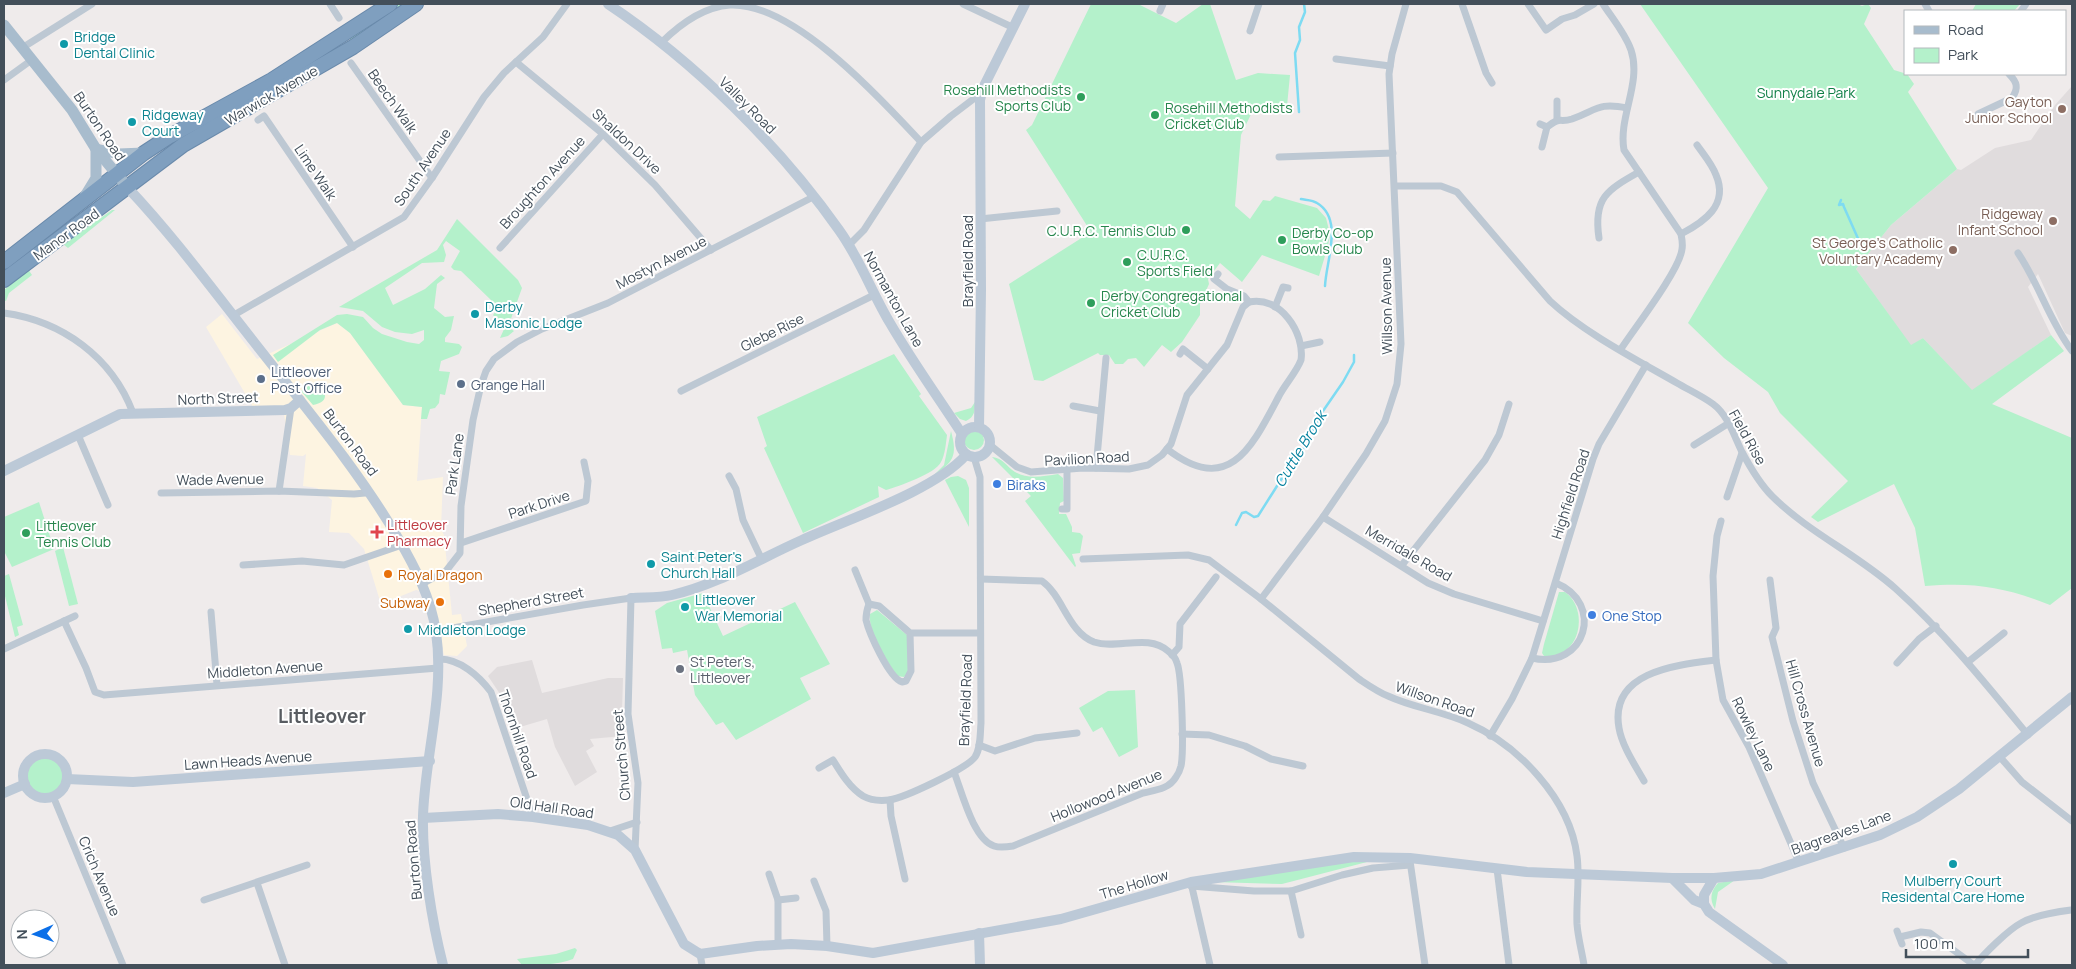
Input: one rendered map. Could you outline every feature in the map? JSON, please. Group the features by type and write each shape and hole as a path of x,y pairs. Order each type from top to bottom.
{"highway":[{"name":"Warwick Avenue","path":"115,174 170,136 272,80 390,4"},
{"name":"Warwick Avenue","path":"128,188 183,145 353,47 416,4"},
{"path":"115,174 132,170 161,152 183,145"},
{"name":"Manor Road","path":"4,262 115,174"},
{"name":"Manor Road","path":"4,280 128,188"}],"main road":[{"name":"Burton Road","path":"4,25 72,110 96,149 128,188"},
{"path":"82,200 96,178 96,149 119,154 144,153"}],"street":[{"path":"22,48 92,4"},
{"path":"330,4 339,18"},
{"name":"South Avenue","path":"234,315 404,217 432,178 484,97 500,77 543,37 567,4"},
{"name":"Valley Road","path":"608,4 661,43 739,114 771,147 813,197 849,245"},
{"path":"963,4 1014,28"},
{"path":"980,94 1025,4"},
{"path":"1160,11 1163,4"},
{"path":"1250,31 1259,4"},
{"name":"Willson Avenue","path":"1261,599 1323,517 1366,454 1385,421 1397,384 1401,344 1390,66 1404,4"},
{"path":"1462,4 1486,73 1492,83"},
{"path":"1528,4 1546,30 1562,19 1581,12 1594,4"},
{"path":"1602,4 1626,38 1634,67 1622,138 1624,150 1681,234 1682,251 1676,267 1621,350"},
{"path":"661,43 693,18 716,8 734,5 765,11 788,23 833,56 870,88 921,142"},
{"path":"4,80 32,59"},
{"path":"1336,59 1390,66"},
{"name":"Shaldon Drive","path":"516,62 602,134 656,185 711,250"},
{"name":"Beech Walk","path":"352,63 432,178"},
{"path":"1975,118 1978,114 2012,98 2017,87 2015,81 2009,75"},
{"name":"Normanton Lane","path":"962,434 907,352 874,295 849,245 864,230 921,142 980,94"},
{"name":"Brayfield Road","path":"979,428 980,94"},
{"path":"1557,100 1557,119"},
{"path":"1542,147 1543,126 1557,119 1570,120 1605,105 1627,108"},
{"name":"Lime Walk","path":"258,120 264,116 353,247"},
{"name":"Broughton Avenue","path":"500,248 602,134"},
{"path":"1681,234 1710,216 1718,202 1717,176 1698,145"},
{"path":"1279,157 1393,153"},
{"path":"1599,238 1593,214 1613,188 1639,172"},
{"name":"Field Rise","path":"1395,186 1441,186 1457,192 1550,301 1564,314 1715,405 1729,423 1742,453 1755,475 1771,495 1808,527 1871,568 1936,626 2028,735"},
{"name":"Burton Road","path":"128,188 164,228 234,315 369,491 402,545 422,584 436,630 438,663 423,818 426,865 442,965"},
{"name":"Mostyn Avenue","path":"517,342 542,328 608,303 813,197"},
{"path":"980,220 1057,211"},
{"path":"2018,252 2032,274 2060,335 2072,351"},
{"path":"1167,449 1186,462 1200,468 1219,468 1238,459 1256,435 1299,365 1302,356 1301,346 1290,320 1284,312 1260,301 1249,302 1244,296 1227,289 1214,279 1218,274"},
{"path":"1275,307 1283,287 1288,288"},
{"name":"Glebe Rise","path":"680,391 874,295"},
{"name":"Pavilion Road","path":"990,445 1017,467 1026,472 1037,473 1067,469 1142,467 1157,459 1167,449 1174,437 1187,395 1229,341 1243,306 1249,302"},
{"path":"4,313 28,317 46,324 83,344 102,362 118,383 133,413"},
{"name":"Park Lane","path":"422,584 443,573 453,565 460,553 460,518 464,478 481,385 486,371 494,359 517,342"},
{"path":"1301,346 1320,342"},
{"path":"1180,354 1183,350 1208,369"},
{"path":"1096,468 1106,358"},
{"name":"Highfield Road","path":"1490,736 1512,699 1532,658 1599,444 1646,365"},
{"path":"279,491 291,408 300,400"},
{"path":"1402,565 1485,460 1499,436 1509,404"},
{"path":"1073,406 1100,411"},
{"name":"North Street","path":"4,472 120,414 285,410 291,408"},
{"path":"1694,445 1729,423"},
{"path":"631,598 672,595 724,578 922,486 949,471 970,456 984,454 990,445 987,433 979,428 970,428 962,434 960,447 970,456"},
{"path":"78,435 108,505"},
{"path":"1727,497 1742,453"},
{"name":"Brayfield Road","path":"819,768 833,760 845,779 862,795 876,800 890,800 902,797 954,772 973,759 978,752 981,723 980,477 970,456"},
{"name":"Park Drive","path":"461,543 586,501 588,481 584,462"},
{"path":"1062,509 1067,509 1067,469"},
{"path":"728,476 736,489 743,520 762,560"},
{"name":"Wade Avenue","path":"161,493 279,491 354,494 369,491"},
{"name":"Merridale Road","path":"1323,517 1428,582 1454,594 1543,621"},
{"name":"Rowley Lane","path":"1721,521 1717,536 1713,576 1716,660 1722,700 1749,747 1799,862"},
{"path":"243,565 302,561 344,565 402,545"},
{"name":"Willson Road","path":"1083,559 1180,555 1203,558 1214,563 1359,679 1375,689 1397,700 1467,722 1515,752 1526,762 1561,809 1577,853 1577,925 1584,965"},
{"path":"855,570 869,604 866,620 875,645 894,677 902,682 906,681 911,671 910,633"},
{"path":"981,579 1042,581 1050,587 1075,626 1089,640 1104,643 1153,644 1164,648 1172,655 1179,647 1180,624 1216,577"},
{"name":"Hill Cross Avenue","path":"1770,580 1776,628 1772,637 1793,721 1813,783 1844,848"},
{"path":"1532,658 1547,660 1563,657 1575,647 1582,634 1584,624 1582,606 1570,590 1556,583"},
{"name":"Shepherd Street","path":"436,630 631,598"},
{"name":"Church Street","path":"631,598 628,714 638,783 636,850"},
{"path":"869,604 879,606 910,633 980,633"},
{"path":"211,612 217,685"},
{"path":"4,649 75,616"},
{"name":"Middleton Avenue","path":"64,621 95,692 101,694 110,695 438,663"},
{"path":"1897,663 1919,639 1936,626"},
{"path":"1968,662 2004,633"},
{"name":"Hollowood Avenue","path":"954,772 978,832 982,838 995,847 1013,846 1143,793 1168,786 1177,775 1181,766 1182,734 1179,669 1172,655"},
{"name":"Thornhill Road","path":"438,663 452,660 484,682 491,692 533,816"},
{"path":"1644,781 1619,729 1618,709 1624,693 1634,683 1650,674 1677,666 1716,660"},
{"name":"Blagreaves Lane","path":"1578,874 1714,878 1761,874 1844,848 1880,835 1916,817 1959,789 2028,735 2072,697"},
{"path":"979,745 995,750 1036,738 1077,732"},
{"path":"1182,734 1209,735 1245,746 1271,759 1303,766"},
{"path":"43,754 54,756 60,759 66,767 67,780 62,789 53,796 34,795 25,784 23,771 27,762 34,756 43,754"},
{"path":"2000,757 2022,782 2072,821"},
{"name":"Lawn Heads Avenue","path":"67,780 133,782 430,761"},
{"path":"4,793 25,784"},
{"name":"Crich Avenue","path":"53,796 123,965"},
{"path":"890,800 891,816 905,879"},
{"name":"Old Hall Road","path":"423,818 498,814 533,816 588,825 610,831 623,838 636,850 684,944 700,954"},
{"path":"610,831 637,822"},
{"name":"The Hollow","path":"700,954 778,944 827,946 873,953 979,932 1061,920 1166,887 1346,858 1578,874"},
{"path":"1210,965 1191,884 1254,890 1291,890 1373,868 1410,861 1425,965"},
{"path":"204,900 308,865"},
{"path":"1497,869 1509,965"},
{"path":"769,874 778,900 778,944"},
{"path":"1672,878 1694,900 1704,904"},
{"path":"1714,878 1704,895 1704,904 1709,912 1782,965"},
{"path":"814,881 826,911 827,946"},
{"path":"257,883 285,965"},
{"path":"1291,890 1301,935"},
{"path":"778,900 796,898"},
{"path":"1900,937 1921,932 1930,933 1975,965 1984,954 2021,922 2054,912 2071,910"},
{"path":"979,932 980,965"},
{"path":"700,954 702,965"}],"shaded area":[{"name":"St George's Catholic Voluntary Academy","path":"2072,86 2072,336 2065,333 2038,274 2028,287 2051,335 1972,391 1923,338 1911,346 1856,269 1891,225 1957,169 1961,170 1995,148 2031,140 2055,105"},
{"path":"222,314 257,359 337,323 350,333 403,405 422,407 417,481 443,477 441,529 444,535 452,615 461,614 467,646 457,656 444,655 430,593 416,590 381,604 364,549 349,533 329,532 332,500 317,488 303,486 306,454 303,456 290,455 283,407 253,407 206,327"},
{"path":"532,660 542,693 608,678 623,678 622,713 620,713 619,720 623,736 590,739 594,746 586,751 597,772 575,786 555,747 547,719 520,727 519,722 513,724 511,719 507,718 500,694 488,676 497,667"}],"green space":[{"path":"398,4 407,4 352,42 348,37"},
{"path":"1091,4 1138,4 1176,23 1203,4 1210,4 1236,80 1258,73 1290,75 1287,106 1254,108 1241,135 1235,206 1250,219 1263,200 1270,201 1275,196 1317,208 1326,218 1330,234 1319,276 1262,255 1242,282 1220,263 1208,279 1209,284 1200,304 1200,315 1182,342 1171,352 1162,345 1144,367 1136,358 1128,359 1123,364 1115,364 1109,355 1100,355 1098,353 1043,381 1034,380 1009,284 1091,232 1026,130 1032,125"},
{"name":"Sunnydale Park","path":"1640,4 1857,4 1862,6 1868,4 1871,8 1864,24 1894,70 1908,75 1914,84 1908,92 1957,169 1891,225 1856,269 1911,345 1923,338 1972,390 2051,335 2064,351 1992,404 2072,438 2072,588 2050,605 1989,587 1959,585 1925,586 1915,528 1894,484 1818,522 1811,517 1848,481 1780,413 1768,392 1724,358 1688,323 1768,188"},
{"path":"1976,4 2020,4 2015,10 1973,10"},
{"path":"112,210 115,210 68,248 63,244"},
{"path":"457,219 518,280 522,288 508,327 514,331 508,336 500,338 505,327 493,315 496,311 492,306 491,300 461,271 454,270 451,267 460,251 446,241 443,245 446,255 444,262 422,263 385,288 393,305 425,289 441,275 445,278 437,284 434,308 445,317 454,316 451,330 445,338 445,342 459,344 462,347 459,354 441,361 439,371 450,372 445,395 440,394 439,403 435,408 430,409 427,419 421,419 422,407 403,405 350,333 337,323 320,330 278,362 273,355 337,315 347,314 363,317 373,328 382,334 419,344 424,340 424,330 412,334 395,332 382,327 363,311 339,307 437,250"},
{"path":"28,269 32,275 9,293 6,301 4,300 4,290"},
{"path":"894,354 921,394 919,396 947,435 941,462 932,471 908,483 886,490 878,486 879,497 803,533 764,448 767,446 757,417"},
{"path":"316,381 322,388 325,398 323,401 313,405 301,391 307,386 314,386"},
{"path":"975,402 973,415 966,421 960,419 954,413 971,408"},
{"path":"974,430 981,433 984,440 981,447 974,450 967,447 964,440 967,433"},
{"path":"951,431 954,447 952,458 945,467 933,476 944,465"},
{"path":"992,457 999,459 1012,470 1025,476 1036,477 1058,474 1063,478 1064,501 1060,503 1059,514 1066,514 1072,527 1072,532 1080,533 1083,536 1080,553 1072,554 1075,567 1025,501 1031,496"},
{"path":"958,476 966,480 969,488 969,527 945,480"},
{"name":"Littleover Tennis Club","path":"39,502 54,549 12,567 4,551 4,517"},
{"path":"63,547 78,604 69,606 55,551"},
{"path":"9,574 23,625 17,627 19,635 15,637 4,592 4,576"},
{"path":"1559,592 1565,592 1573,600 1579,621 1577,632 1573,642 1566,650 1556,655 1544,656 1542,653 1544,644"},
{"name":"St Peter's, Littleover","path":"703,593 723,636 795,602 830,664 800,678 811,699 736,740 723,722 716,725 695,695 687,650 673,653 672,648 662,649 655,611 667,603"},
{"path":"877,610 907,635 909,671 904,677 897,676 875,638 870,622 870,614"},
{"path":"1135,690 1138,747 1119,757 1102,727 1093,732 1079,708 1108,691"},
{"path":"45,758 52,759 58,763 62,769 62,783 58,789 52,793 45,794 38,793 32,789 28,783 27,776 28,769 32,763 38,759"},
{"path":"1350,860 1367,862 1282,884 1213,882"},
{"path":"1735,880 1718,892 1715,909 1711,898 1712,892 1718,883"},
{"path":"575,948 577,950 573,959 561,962 542,965 522,965 517,959 556,954"}],"waterway":[{"name":"Cuttle Brook","path":"1299,112 1295,53 1300,40 1299,27 1305,12 1304,4"},
{"name":"Cuttle Brook","path":"1301,199 1317,203 1325,210 1330,219 1332,241 1325,286"},
{"path":"1841,200 1839,205 1843,204 1860,243"},
{"name":"Cuttle Brook","path":"1236,525 1242,513 1246,512 1254,517 1258,516 1284,475 1299,457 1323,411 1354,362 1354,355"}],"place":[{"name":"Bridge Dental Clinic","path":"64,44"},
{"name":"Rosehill Methodists Sports Club","path":"1081,97"},
{"name":"Gayton Junior School","path":"2062,109"},
{"name":"Rosehill Methodists Cricket Club","path":"1155,115"},
{"name":"Ridgeway Court","path":"132,122"},
{"name":"Ridgeway Infant School","path":"2053,221"},
{"name":"C.U.R.C. Tennis Club","path":"1186,230"},
{"name":"Derby Co-op Bowls Club","path":"1282,240"},
{"name":"St George's Catholic Voluntary Academy","path":"1953,250"},
{"name":"C.U.R.C. Sports Field","path":"1127,262"},
{"name":"Derby Congregational Cricket Club","path":"1091,303"},
{"name":"Derby Masonic Lodge","path":"475,314"},
{"name":"Littleover Post Office","path":"261,379"},
{"name":"Grange Hall","path":"461,384"},
{"name":"Biraks","path":"997,484"},
{"name":"Littleover Pharmacy","path":"377,532"},
{"name":"Littleover Tennis Club","path":"26,533"},
{"name":"Saint Peter's Church Hall","path":"651,564"},
{"name":"Royal Dragon","path":"388,574"},
{"name":"Subway","path":"440,602"},
{"name":"Littleover War Memorial","path":"685,607"},
{"name":"One Stop","path":"1592,615"},
{"name":"Middleton Lodge","path":"408,629"},
{"name":"St Peter's, Littleover","path":"680,669"},
{"name":"Mulberry Court Residental Care Home","path":"1953,864"}],"district":[{"name":"Littleover","path":"322,716"}]}
